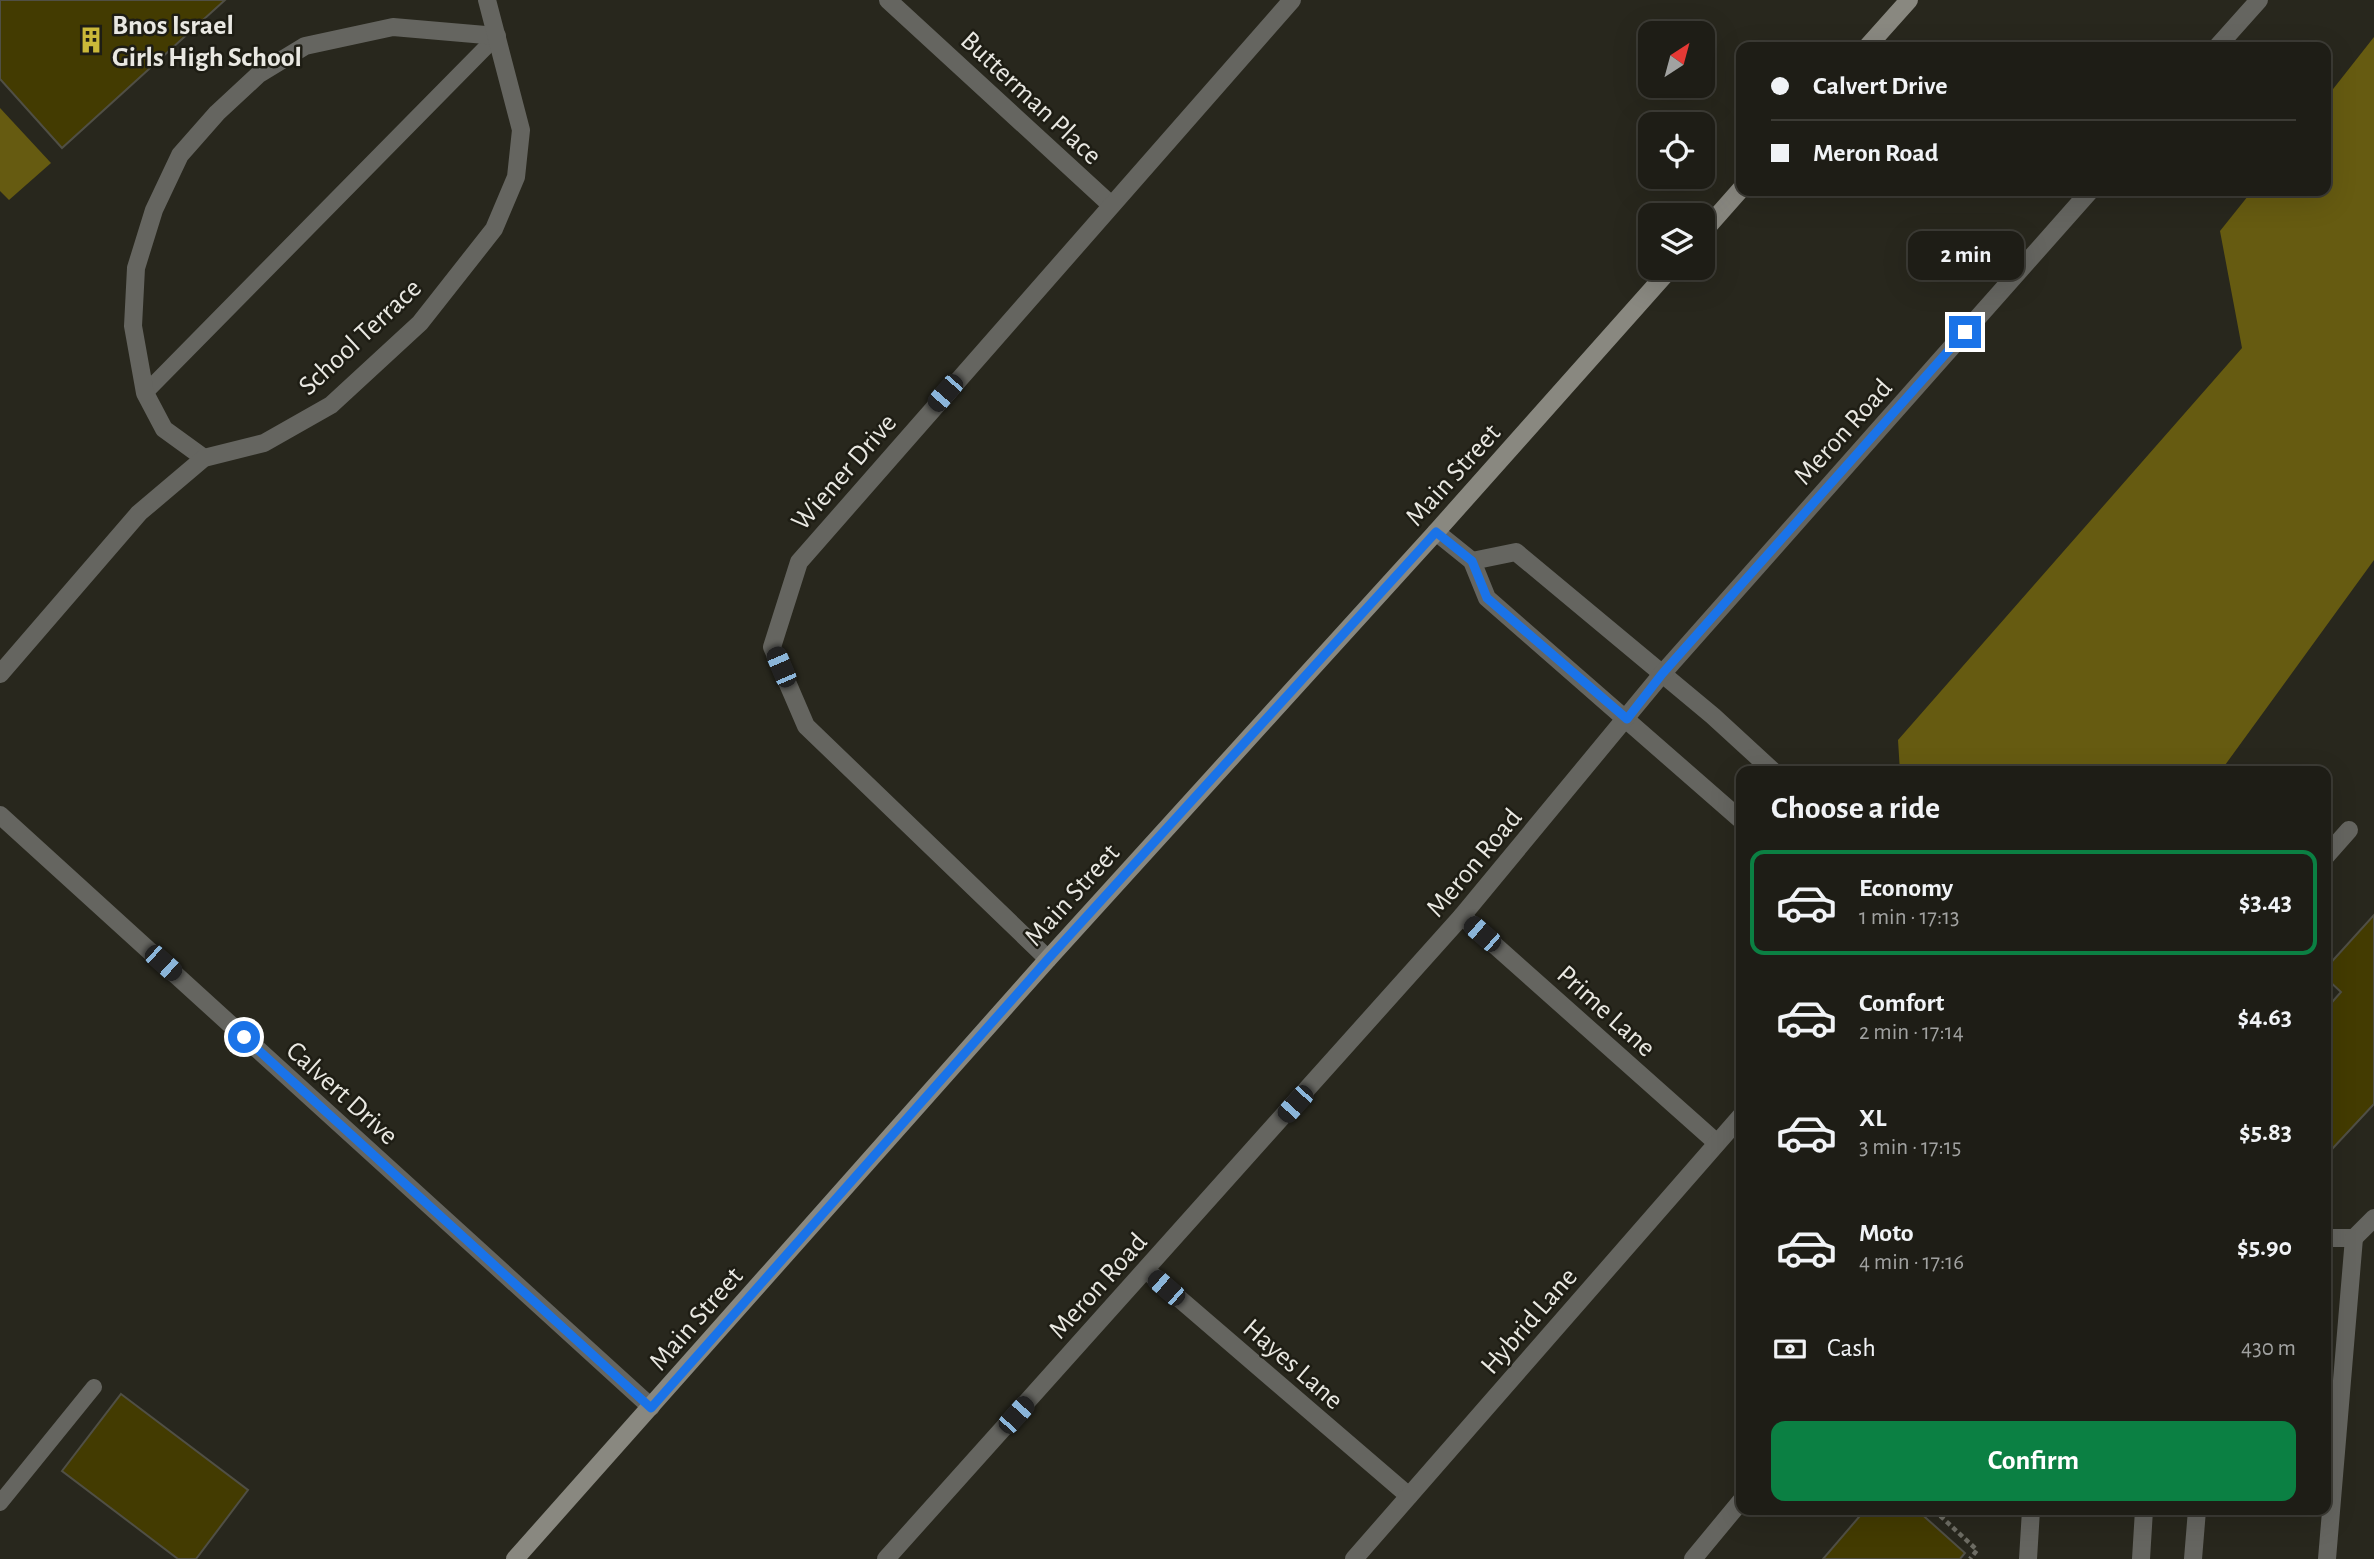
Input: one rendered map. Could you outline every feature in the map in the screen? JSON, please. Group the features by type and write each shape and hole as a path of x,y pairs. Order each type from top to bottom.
{"main road":[{"path":"1871,42 1909,0"},
{"path":"1715,218 1736,195"},
{"name":"Main Street","path":"514,1559 1048,959 1436,532 1660,280"}],"street":[{"name":"School Terrace","path":"0,674 139,513 204,458 264,443 331,405 420,323 494,229 516,177 521,130 487,0"},
{"name":"Butterman Place","path":"888,0 1110,204"},
{"name":"Wiener Drive","path":"1048,959 807,726 772,647 799,562 1110,204 1292,0"},
{"path":"2221,42 2259,0"},
{"path":"204,458 164,429 145,393 132,326 136,268 154,210 180,155 217,113 259,74 305,46 393,27 497,36"},
{"name":"Meron Road","path":"886,1559 1462,916 1662,674 2086,196"},
{"path":"1436,532 1472,561 1487,598 1736,816"},
{"path":"1472,561 1516,552 1767,766"},
{"name":"Calvert Drive","path":"0,815 651,1408"},
{"path":"2331,850 2348,830"},
{"name":"Prime Lane","path":"1462,916 1717,1143"},
{"name":"Hybrid Lane","path":"1354,1559 1736,1122"},
{"path":"2331,1511 2354,1238 2374,1218"},
{"path":"2331,1238 2354,1238"},
{"name":"Hayes Lane","path":"1146,1270 1409,1496"},
{"path":"1693,1559 1736,1507"},
{"path":"2028,1559 2031,1515"},
{"path":"2141,1559 2144,1515"},
{"path":"2193,1559 2197,1515"},
{"path":"2327,1559 2331,1515"}],"lane":[{"path":"145,393 497,36"},
{"path":"0,1503 94,1387"}],"path":[{"path":"1939,1515 1977,1550 1970,1559"}],"shaded area":[{"path":"2374,37 2374,560 2224,766 1900,766 1898,740 2242,348 2220,231 2248,196 2331,196 2331,92"},
{"path":"0,108 51,163 9,200 0,191"}],"building":[{"name":"Bnos Israel Girls High School","path":"0,0 225,0 62,148 0,79"},
{"path":"2374,915 2374,1104 2333,1148 2331,1003 2341,992 2331,983 2331,962"},
{"path":"121,1394 248,1490 196,1559 178,1559 62,1471"},
{"path":"1861,1515 1923,1515 1965,1553 1960,1559 1823,1559"}],"place":[{"name":"Bnos Israel Girls High School","path":"91,40"}],"route":[{"path":"244,1037 651,1408 1048,959 1436,532 1472,561 1487,598 1627,719 1662,674 1965,332"}]}
